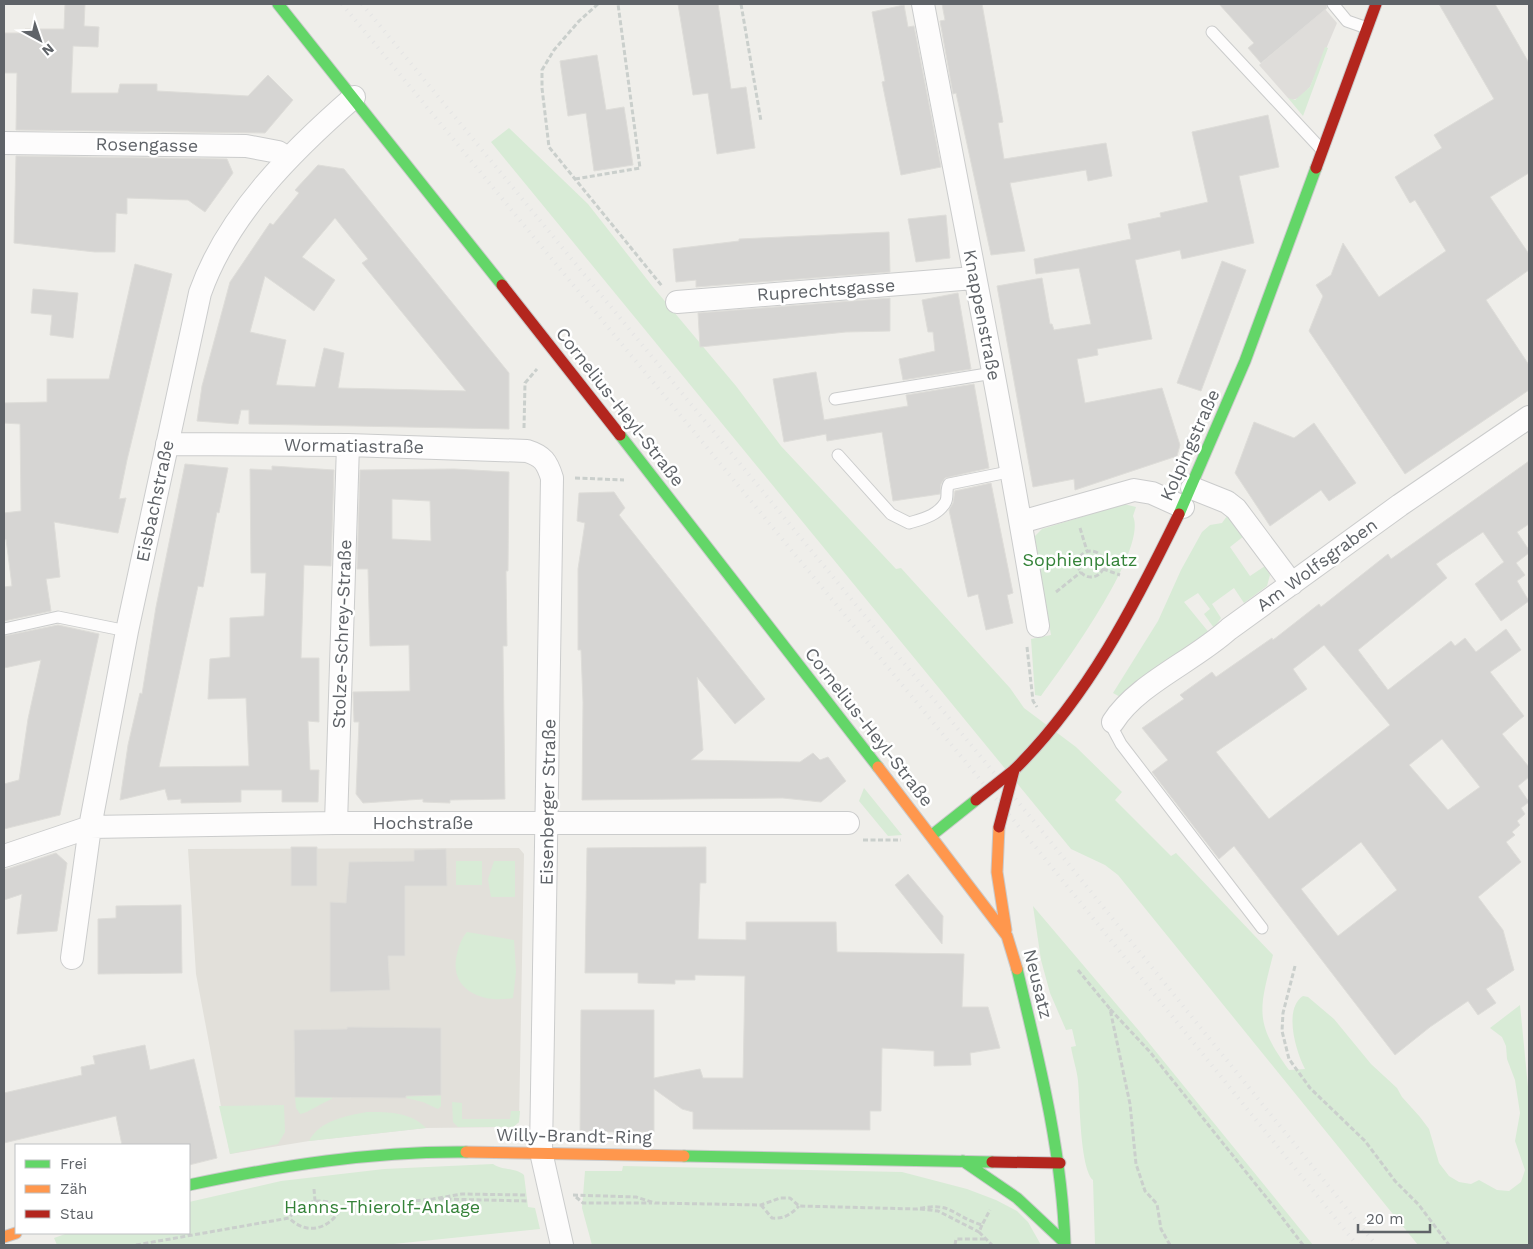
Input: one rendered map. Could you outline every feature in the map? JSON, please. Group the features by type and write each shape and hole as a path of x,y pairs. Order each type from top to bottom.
{"main road":[{"name":"Cornelius-Heyl-Straße","path":"278,4 354,97 932,835"},
{"name":"Kolpingstraße","path":"932,835 1014,770 1050,732 1089,681 1124,624 1188,497 1227,409 1376,4"},
{"path":"1007,936 996,872 999,828 1014,770"},
{"name":"Neusatz","path":"932,835 1007,936 1013,951 1052,1116 1060,1163"},
{"name":"Willy-Brandt-Ring","path":"190,1185 311,1163 413,1154 541,1152 1060,1163"},
{"path":"962,1160 998,1182 1023,1202 1065,1244"},
{"path":"1060,1163 1065,1244"}],"street":[{"name":"Knappenstraße","path":"923,4 974,278 1013,471 1038,626"},
{"name":"Eisbachstraße","path":"72,958 90,827 127,631 200,293 210,266 229,232 288,158 354,97"},
{"name":"Rosengasse","path":"4,143 246,146 278,152 288,158"},
{"name":"Ruprechtsgasse","path":"677,302 974,278"},
{"name":"Am Wolfsgraben","path":"1113,722 1133,699 1211,646 1229,629 1400,505 1529,417"},
{"name":"Wormatiastraße","path":"167,444 348,445 532,453"},
{"name":"Stolze-Schrey-Straße","path":"336,823 348,445"},
{"name":"Eisenberger Straße","path":"532,453 548,464 552,478 548,824 541,1152 562,1245"},
{"path":"1021,522 1134,490 1227,502 1236,509 1292,584"},
{"name":"Hochstraße","path":"4,856 90,827 336,823 848,823"}],"lane":[{"path":"1333,4 1347,21 1367,28"},
{"path":"1212,32 1322,150"},
{"path":"835,400 993,373"},
{"path":"838,455 891,514 909,523 932,516 945,503 946,489 949,484 1013,471"},
{"path":"4,629 58,617 127,631"},
{"path":"1113,722 1113,729 1121,744 1262,928"}],"path":[{"path":"598,4 579,21 554,50 542,70 542,88 549,147 675,302 677,302"},
{"path":"575,179 640,168 618,4"},
{"path":"741,4 761,122"},
{"path":"532,453 525,383 553,350"},
{"path":"552,478 626,480 647,470"},
{"path":"1095,551 1102,557 1103,568 1095,576 1086,576 1080,570 1079,557 1086,552 1095,551"},
{"path":"1103,568 1123,576"},
{"path":"1038,626 1025,632 1033,701 1050,732"},
{"path":"848,823 862,840 904,840 932,835"},
{"path":"1295,966 1282,1013 1282,1031 1289,1059 1310,1088 1370,1147 1395,1181 1419,1205 1449,1245"},
{"path":"1078,970 1150,1052 1303,1245"},
{"path":"1110,1008 1130,1104 1136,1164 1145,1191 1157,1204 1161,1229 1170,1245"},
{"path":"136,1245 289,1218 301,1205 315,1201 330,1202 341,1208 433,1199 462,1194 551,1194 636,1197 655,1203"},
{"path":"574,1195 583,1204 761,1205 780,1198 790,1198 799,1206"},
{"path":"433,1199 527,1202"},
{"path":"979,1232 992,1204"},
{"path":"761,1205 772,1218 781,1219 799,1206 938,1211 979,1232 992,1245"},
{"path":"917,1209 934,1205 943,1206 982,1225"},
{"path":"289,1218 302,1228 321,1228 331,1223 341,1208"},
{"path":"955,1245 956,1238 987,1239"}],"shaded area":[{"path":"1325,9 1337,23 1310,87 1299,98 1292,100 1288,98 1259,65"},
{"path":"519,848 524,854 519,1122 513,1127 426,1128 309,1141 230,1154 196,974 188,849"}],"green space":[{"path":"1325,47 1328,48 1303,116 1288,98 1295,100 1310,87"},
{"path":"509,128 588,204 653,287 736,386 781,446 896,569 901,568 1010,688 1024,708 1076,747 1122,792 1115,800 1171,856 1176,853 1273,955 1265,989 1263,1015 1270,1040 1289,1070 1305,1069 1295,1042 1292,1020 1297,1002 1303,996 1308,997 1334,1019 1371,1064 1397,1088 1402,1097 1420,1117 1429,1129 1439,1163 1449,1176 1459,1182 1471,1184 1479,1180 1497,1190 1509,1191 1521,1182 1525,1170 1515,1141 1520,1113 1515,1080 1507,1059 1506,1046 1502,1037 1490,1028 1520,1005 1529,1097 1529,1245 1418,1245 1118,875 1105,865 1071,849 491,142"},
{"name":"Sophienplatz","path":"1124,504 1136,507 1133,516 1134,532 1128,554 1116,580 1101,608 1067,660 1041,696 1035,695 1031,639 1051,635 1034,537 1042,529"},
{"path":"1227,516 1244,536 1230,547 1250,576 1265,566 1270,575 1267,586 1244,603 1234,588 1212,604 1221,618 1214,628 1204,614 1210,609 1198,593 1184,602 1211,635 1122,698 1113,693 1158,621 1181,570 1202,532 1210,525 1222,523"},
{"path":"864,788 902,835 888,836 859,801"},
{"path":"456,861 482,861 482,885 456,885"},
{"path":"494,861 515,861 515,897 491,897 488,879"},
{"path":"1033,906 1140,1032 1313,1245 1095,1245 1093,1180 1085,1162 1078,1081 1071,1047 1076,1046 1072,1029 1066,1030 1050,993 1041,960"},
{"path":"467,932 514,940 516,972 513,998 490,999 470,992 463,985 458,977 456,966 459,945"},
{"path":"441,1095 441,1106 438,1109 423,1102 406,1098 406,1096"},
{"path":"332,1096 332,1099 300,1114 296,1108 295,1097"},
{"path":"452,1102 462,1103 462,1119 510,1119 511,1111 520,1111 519,1122 513,1127 458,1127 453,1122"},
{"path":"284,1105 285,1132 278,1144 230,1154 219,1106"},
{"path":"367,1112 399,1114 413,1119 426,1128 309,1141 320,1128 334,1120"},
{"name":"Hanns-Thierolf-Anlage","path":"493,1164 501,1168 517,1171 524,1175 528,1207 535,1208 540,1229 384,1245 57,1245 54,1238 65,1234 190,1234 190,1202 281,1181 384,1169"},
{"path":"623,1166 902,1172 967,1189 996,1200 1017,1211 1028,1222 1041,1245 592,1245 582,1208 585,1171 622,1171"}],"building":[{"path":"65,4 85,4 84,26 99,27 98,47 73,46 71,93 118,93 120,84 157,84 157,91 248,96 268,75 293,100 265,133 16,130 17,73 4,73 4,33 25,33 25,29 64,29"},
{"path":"678,4 718,4 731,89 746,87 755,148 717,154 708,93 693,95"},
{"path":"942,4 982,4 1003,122 998,123 1004,159 1106,143 1112,176 1088,181 1086,170 1010,183 1025,251 991,255 956,93 953,94 940,21 945,20"},
{"path":"1219,4 1326,4 1327,8 1261,63 1248,48 1254,43"},
{"path":"1439,4 1495,4 1529,63 1529,173 1490,197 1529,254 1529,270 1486,300 1529,365 1529,390 1405,474 1309,331 1323,296 1316,285 1331,275 1343,243 1379,297 1446,251 1415,200 1410,203 1395,177 1442,148 1434,135 1494,99"},
{"path":"904,5 908,27 914,26 941,167 901,175 882,82 885,81 872,12"},
{"path":"597,55 606,110 624,107 633,165 594,171 586,113 568,116 560,61"},
{"path":"1268,115 1279,167 1239,176 1254,243 1182,259 1180,250 1135,260 1152,339 1097,349 1098,355 1077,359 1085,403 1162,388 1180,445 1177,456 1075,490 1074,479 1033,487 997,286 1042,278 1050,324 1052,324 1054,330 1091,324 1079,268 1036,274 1034,259 1131,239 1128,224 1161,217 1160,213 1208,202 1192,132"},
{"path":"16,156 227,159 233,173 205,212 188,200 127,198 127,214 116,213 115,252 95,252 14,243"},
{"path":"318,165 344,169 509,373 509,429 249,424 249,410 241,410 238,424 197,421 202,386 230,282 270,223 273,225 299,193 295,190","holes":["335,218 368,259 362,263 466,391 338,388 344,353 324,348 315,387 276,385 286,340 250,332 265,276 314,311 335,280 302,257"]},
{"path":"946,215 950,258 916,262 908,219"},
{"path":"889,232 890,272 696,287 696,280 676,282 673,249 739,241 739,239"},
{"path":"1222,261 1246,270 1201,391 1177,383"},
{"path":"135,264 172,274 127,460 119,499 126,498 118,533 54,522 60,577 46,579 51,611 4,621 4,587 12,586 6,539 4,540 4,513 21,511 20,424 4,423 4,403 47,402 47,379 109,379"},
{"path":"33,289 78,293 73,338 50,335 52,315 31,313"},
{"path":"958,293 971,369 903,380 899,359 935,351 933,332 928,332 922,300"},
{"path":"890,298 890,331 846,332 700,347 698,313"},
{"path":"816,372 824,420 908,406 906,395 974,384 989,468 945,478 941,484 940,494 893,501 882,432 827,441 826,434 784,442 773,379"},
{"path":"1254,422 1294,438 1314,423 1356,483 1329,501 1321,490 1270,526 1235,473"},
{"path":"1529,461 1529,524 1517,532 1529,553 1516,563 1525,575 1517,581 1529,601 1501,621 1475,584 1504,562 1483,532 1436,564 1447,578 1358,650 1388,690 1451,641 1455,646 1465,638 1476,652 1506,629 1521,650 1490,672 1524,716 1502,734 1529,767 1529,777 1518,786 1529,802 1521,808 1525,814 1517,821 1520,825 1512,832 1515,835 1506,842 1521,862 1478,897 1503,930 1514,970 1486,989 1496,1003 1478,1015 1468,1001 1430,1027 1395,1055 1234,846 1219,859 1195,828 1152,772 1168,760 1142,728 1184,699 1180,695 1212,672 1216,677 1272,638 1273,640 1319,604 1321,607 1388,554 1391,559","holes":["1324,645 1390,725 1269,819 1216,752 1307,689 1293,669","1442,739 1480,787 1448,810 1409,765","1361,842 1397,890 1338,936 1301,889"]},
{"path":"185,464 228,468 219,513 217,512 203,587 198,586 159,767 249,766 246,698 208,699 210,659 230,657 230,618 264,616 266,573 251,573 250,469 272,470 272,466 334,470 331,566 304,565 301,658 319,658 319,722 308,721 310,770 319,770 318,802 282,802 282,790 241,790 241,802 181,803 181,799 168,800 165,789 120,800 128,745 140,693 142,694 156,607"},
{"path":"454,469 509,472 508,571 506,571 507,646 503,646 505,799 450,800 450,803 423,802 423,799 363,803 356,794 359,722 354,722 353,692 410,691 409,645 370,646 368,569 357,569 360,470","holes":["392,499 430,501 431,541 392,539"]},
{"path":"991,483 1013,593 1007,595 1013,623 986,630 978,594 968,597 949,510 953,503 955,491"},
{"path":"614,492 625,508 619,515 765,699 735,724 697,677 703,750 691,760 800,762 813,753 820,760 828,757 846,781 821,802 783,798 582,800 583,702 581,650 578,650 578,569 585,523 577,521 579,493"},
{"path":"58,625 99,634 60,815 4,829 4,784 19,780 28,719 41,660 4,668 4,636"},
{"path":"291,847 317,847 317,886 291,886"},
{"path":"706,847 706,883 700,883 698,939 746,940 746,922 836,922 837,952 964,954 962,1007 988,1007 1000,1048 970,1053 971,1065 934,1066 934,1051 882,1048 881,1111 870,1111 870,1130 693,1129 693,1112 682,1109 654,1089 654,1132 580,1132 581,1010 654,1010 654,1078 700,1069 703,1078 743,1078 745,976 695,975 695,980 675,980 675,984 638,983 638,973 585,973 587,848"},
{"path":"446,849 447,886 405,886 405,956 388,956 390,990 330,992 330,902 346,903 349,862 414,861 414,850"},
{"path":"56,853 67,863 57,931 17,934 22,894 4,900 4,870"},
{"path":"908,874 943,916 942,944 895,885"},
{"path":"181,905 182,973 98,974 98,919 116,918 116,906"},
{"path":"347,1027 441,1028 441,1095 406,1096 406,1098 295,1097 294,1030 347,1029"},
{"path":"145,1045 150,1070 194,1059 217,1158 190,1165 190,1144 122,1144 116,1116 4,1143 4,1093 82,1075 81,1067 95,1064 93,1056"}],"railway":[{"path":"342,4 1029,839 1357,1245"},
{"path":"362,4 1041,830 1376,1245"}],"traffic: fast":[{"path":"278,4 502,285"},
{"path":"1179,514 1245,361 1316,168"},
{"path":"620,435 878,767"},
{"path":"932,835 976,800"},
{"path":"1017,969 1041,1072 1054,1140 1063,1210 1065,1245"},
{"path":"190,1185 326,1161 396,1154 466,1152"},
{"path":"684,1156 992,1162"},
{"path":"963,1161 1017,1198 1065,1243"}],"traffic: slow":[{"path":"878,767 1007,936 1017,969"},
{"path":"999,827 997,872 1006,930"},
{"path":"466,1152 684,1156"},
{"path":"4,1237 15,1233"}],"traffic: jam":[{"path":"1316,168 1376,4"},
{"path":"502,285 620,435"},
{"path":"1014,770 1065,712 1087,681 1127,616 1179,514"},
{"path":"976,800 1014,770"},
{"path":"999,827 1014,770"},
{"path":"992,1162 1060,1163"}]}
